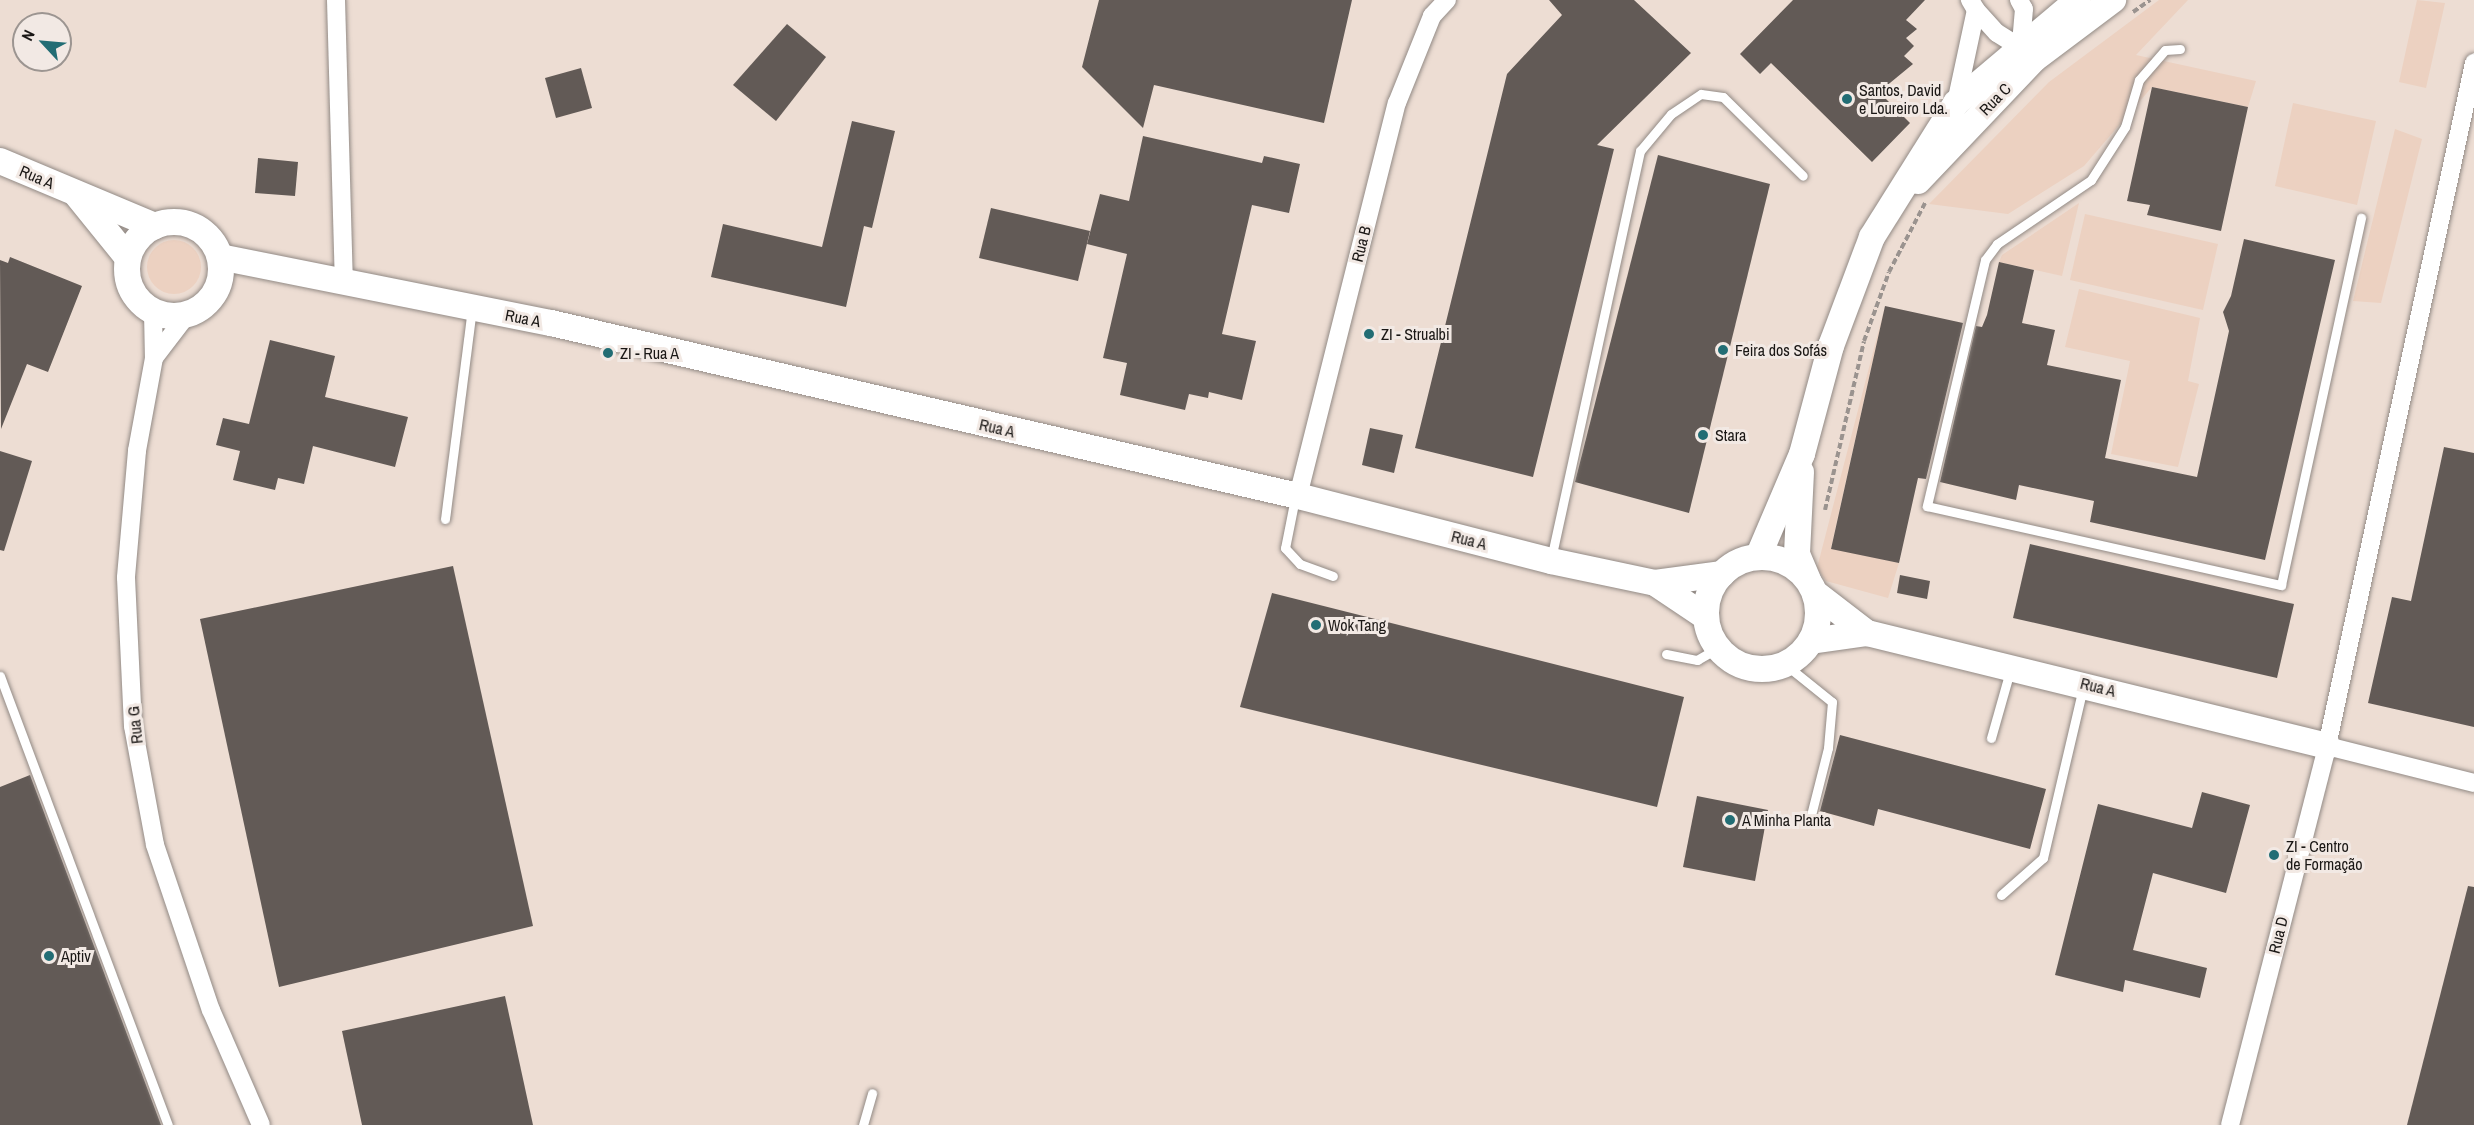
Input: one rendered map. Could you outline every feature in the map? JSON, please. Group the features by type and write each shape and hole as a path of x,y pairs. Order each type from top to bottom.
{"street":[{"path":"336,0 344,280"},
{"name":"Rua B","path":"1296,497 1397,103 1432,16 1446,0"},
{"path":"2019,0 2024,9 2027,52"},
{"name":"Rua C","path":"1889,211 2027,52 2078,0"},
{"path":"1973,5 1997,33 2027,52"},
{"path":"1956,103 1973,5"},
{"name":"Rua C","path":"1758,557 1802,454 1831,346 1872,237 1956,103 2027,52 2119,9"},
{"name":"Rua D","path":"2230,1125 2327,746 2474,63"},
{"name":"Rua A","path":"0,161 155,226"},
{"name":"Rua A","path":"74,192 128,258"},
{"path":"216,292 220,257 213,242 195,227 171,222 155,226 137,239 128,258 131,290 153,312 186,316 216,292 270,264"},
{"name":"Rua A","path":"220,257 270,264 472,309 1296,497 1551,561 1655,583 1722,574"},
{"path":"153,312 154,358"},
{"name":"Rua G","path":"186,316 154,358 137,450 126,578 133,726 155,845 211,1011 261,1125"},
{"name":"Rua C","path":"1802,454 1797,554 1812,587"},
{"path":"1758,557 1786,562 1812,587 1819,609 1811,641 1786,665 1749,668 1718,648 1706,617 1713,587 1722,574 1758,557"},
{"path":"1655,583 1706,617"},
{"name":"Rua A","path":"1812,587 1867,633"},
{"name":"Rua A","path":"1811,641 1867,633 2011,665 2327,746"},
{"path":"2327,746 2474,783"}],"lane":[{"path":"2180,49 2165,50 2139,80 2125,127 2091,180 1997,244 1986,260 1927,506 2281,585 2361,218"},
{"path":"1551,561 1640,151 1671,114 1701,94 1724,96 1803,176"},
{"path":"445,519 472,309"},
{"path":"1296,497 1285,548 1300,564 1333,576"},
{"path":"1666,654 1697,660 1718,648"},
{"path":"1786,665 1832,702 1828,748 1811,815"},
{"path":"1991,738 2011,665"},
{"path":"0,676 168,1125"},
{"path":"2001,895 2043,858 2084,684"},
{"path":"863,1125 872,1093"}],"path":[{"path":"2119,9 2151,0"},
{"path":"1824,516 1864,341 1894,262 1916,215 1933,194"}],"shaded area":[{"path":"0,0 2474,0 2474,1125 0,1125"},
{"path":"2159,0 2188,0 2136,55 2256,81 2248,107 2152,87 2084,166 2008,214 1929,204 2049,82"},
{"path":"2417,0 2445,3 2426,88 2399,82"},
{"path":"2293,103 2376,121 2357,205 2275,186"},
{"path":"2395,129 2422,139 2381,303 2353,301"},
{"path":"2079,203 2062,276 1999,262 2002,255"},
{"path":"2085,214 2218,244 2203,310 2070,280"},
{"path":"169,240 179,240 189,244 197,252 201,267 197,282 189,290 179,294 169,294 159,290 151,282 147,272 147,262 151,252 159,244"},
{"path":"2079,289 2200,318 2188,381 2199,384 2178,467 2111,454 2130,361 2065,347"},
{"path":"1885,306 1831,548 1899,563 1888,598 1826,581 1817,568"}],"building":[{"path":"1099,0 1352,0 1324,123 1154,85 1143,128 1082,67"},
{"path":"1549,0 1634,0 1691,53 1597,145 1614,149 1533,477 1415,448 1507,74 1562,15"},
{"path":"1793,0 1925,0 1906,20 1917,29 1906,38 1914,46 1904,56 1913,64 1879,92 1910,123 1872,162 1771,63 1760,74 1740,54"},
{"path":"787,24 826,57 776,121 733,85"},
{"path":"581,68 592,108 556,118 545,78"},
{"path":"2152,87 2248,107 2221,231 2147,215 2150,205 2127,201"},
{"path":"852,121 895,131 872,228 864,226 846,307 711,277 723,224 822,247"},
{"path":"1143,136 1262,163 1264,156 1300,164 1289,213 1252,205 1222,334 1256,341 1242,400 1209,392 1208,398 1189,394 1185,410 1120,395 1127,363 1103,358 1127,254 1087,244 1100,194 1129,201"},
{"path":"1658,155 1770,184 1689,513 1575,482"},
{"path":"258,158 298,162 295,196 255,193"},
{"path":"991,208 1090,231 1078,281 979,258"},
{"path":"2244,239 2335,260 2265,560 2090,522 2094,501 2019,485 2016,500 1940,482 1976,326 1982,327 1987,315 1999,262 2034,270 2022,323 2055,330 2047,365 2121,380 2105,458 2197,477 2229,331 2223,312 2231,296"},
{"path":"10,257 82,286 48,372 27,364 1,429 0,260 8,263"},
{"path":"1885,306 1963,323 1926,479 1918,478 1899,563 1831,549"},
{"path":"270,340 335,356 325,397 408,417 395,467 313,446 304,484 278,478 275,490 233,480 240,451 216,445 223,418 249,424"},
{"path":"1370,428 1403,435 1394,473 1362,465"},
{"path":"2444,447 2474,453 2474,727 2368,703 2392,597 2411,601"},
{"path":"0,451 32,461 4,551 0,550"},
{"path":"2030,544 2294,604 2277,678 2013,618"},
{"path":"453,566 533,926 279,987 200,619"},
{"path":"1900,575 1930,581 1927,599 1897,593"},
{"path":"1272,593 1684,697 1657,807 1240,707"},
{"path":"1840,735 2046,789 2030,849 1878,809 1874,826 1820,811"},
{"name":"Aptiv","path":"30,775 161,1125 0,1125 0,787"},
{"path":"2202,792 2250,805 2226,893 2153,873 2133,950 2207,968 2200,998 2125,980 2123,992 2055,975 2098,804 2192,828"},
{"path":"1697,796 1768,810 1755,881 1683,867"},
{"path":"2468,886 2474,887 2474,1125 2407,1125"},
{"path":"505,996 533,1125 362,1125 342,1031"}],"place":[{"name":"Santos, David e Loureiro Lda.","path":"1847,99"},
{"name":"ZI - Strualbi","path":"1369,334"},
{"name":"Feira dos Sofás","path":"1723,350"},
{"name":"ZI - Rua A","path":"608,353"},
{"name":"Stara","path":"1703,435"},
{"name":"Wok Tang","path":"1316,625"},
{"name":"A Minha Planta","path":"1730,820"},
{"name":"ZI - Centro de Formação","path":"2274,855"},
{"name":"Aptiv","path":"49,956"}]}
